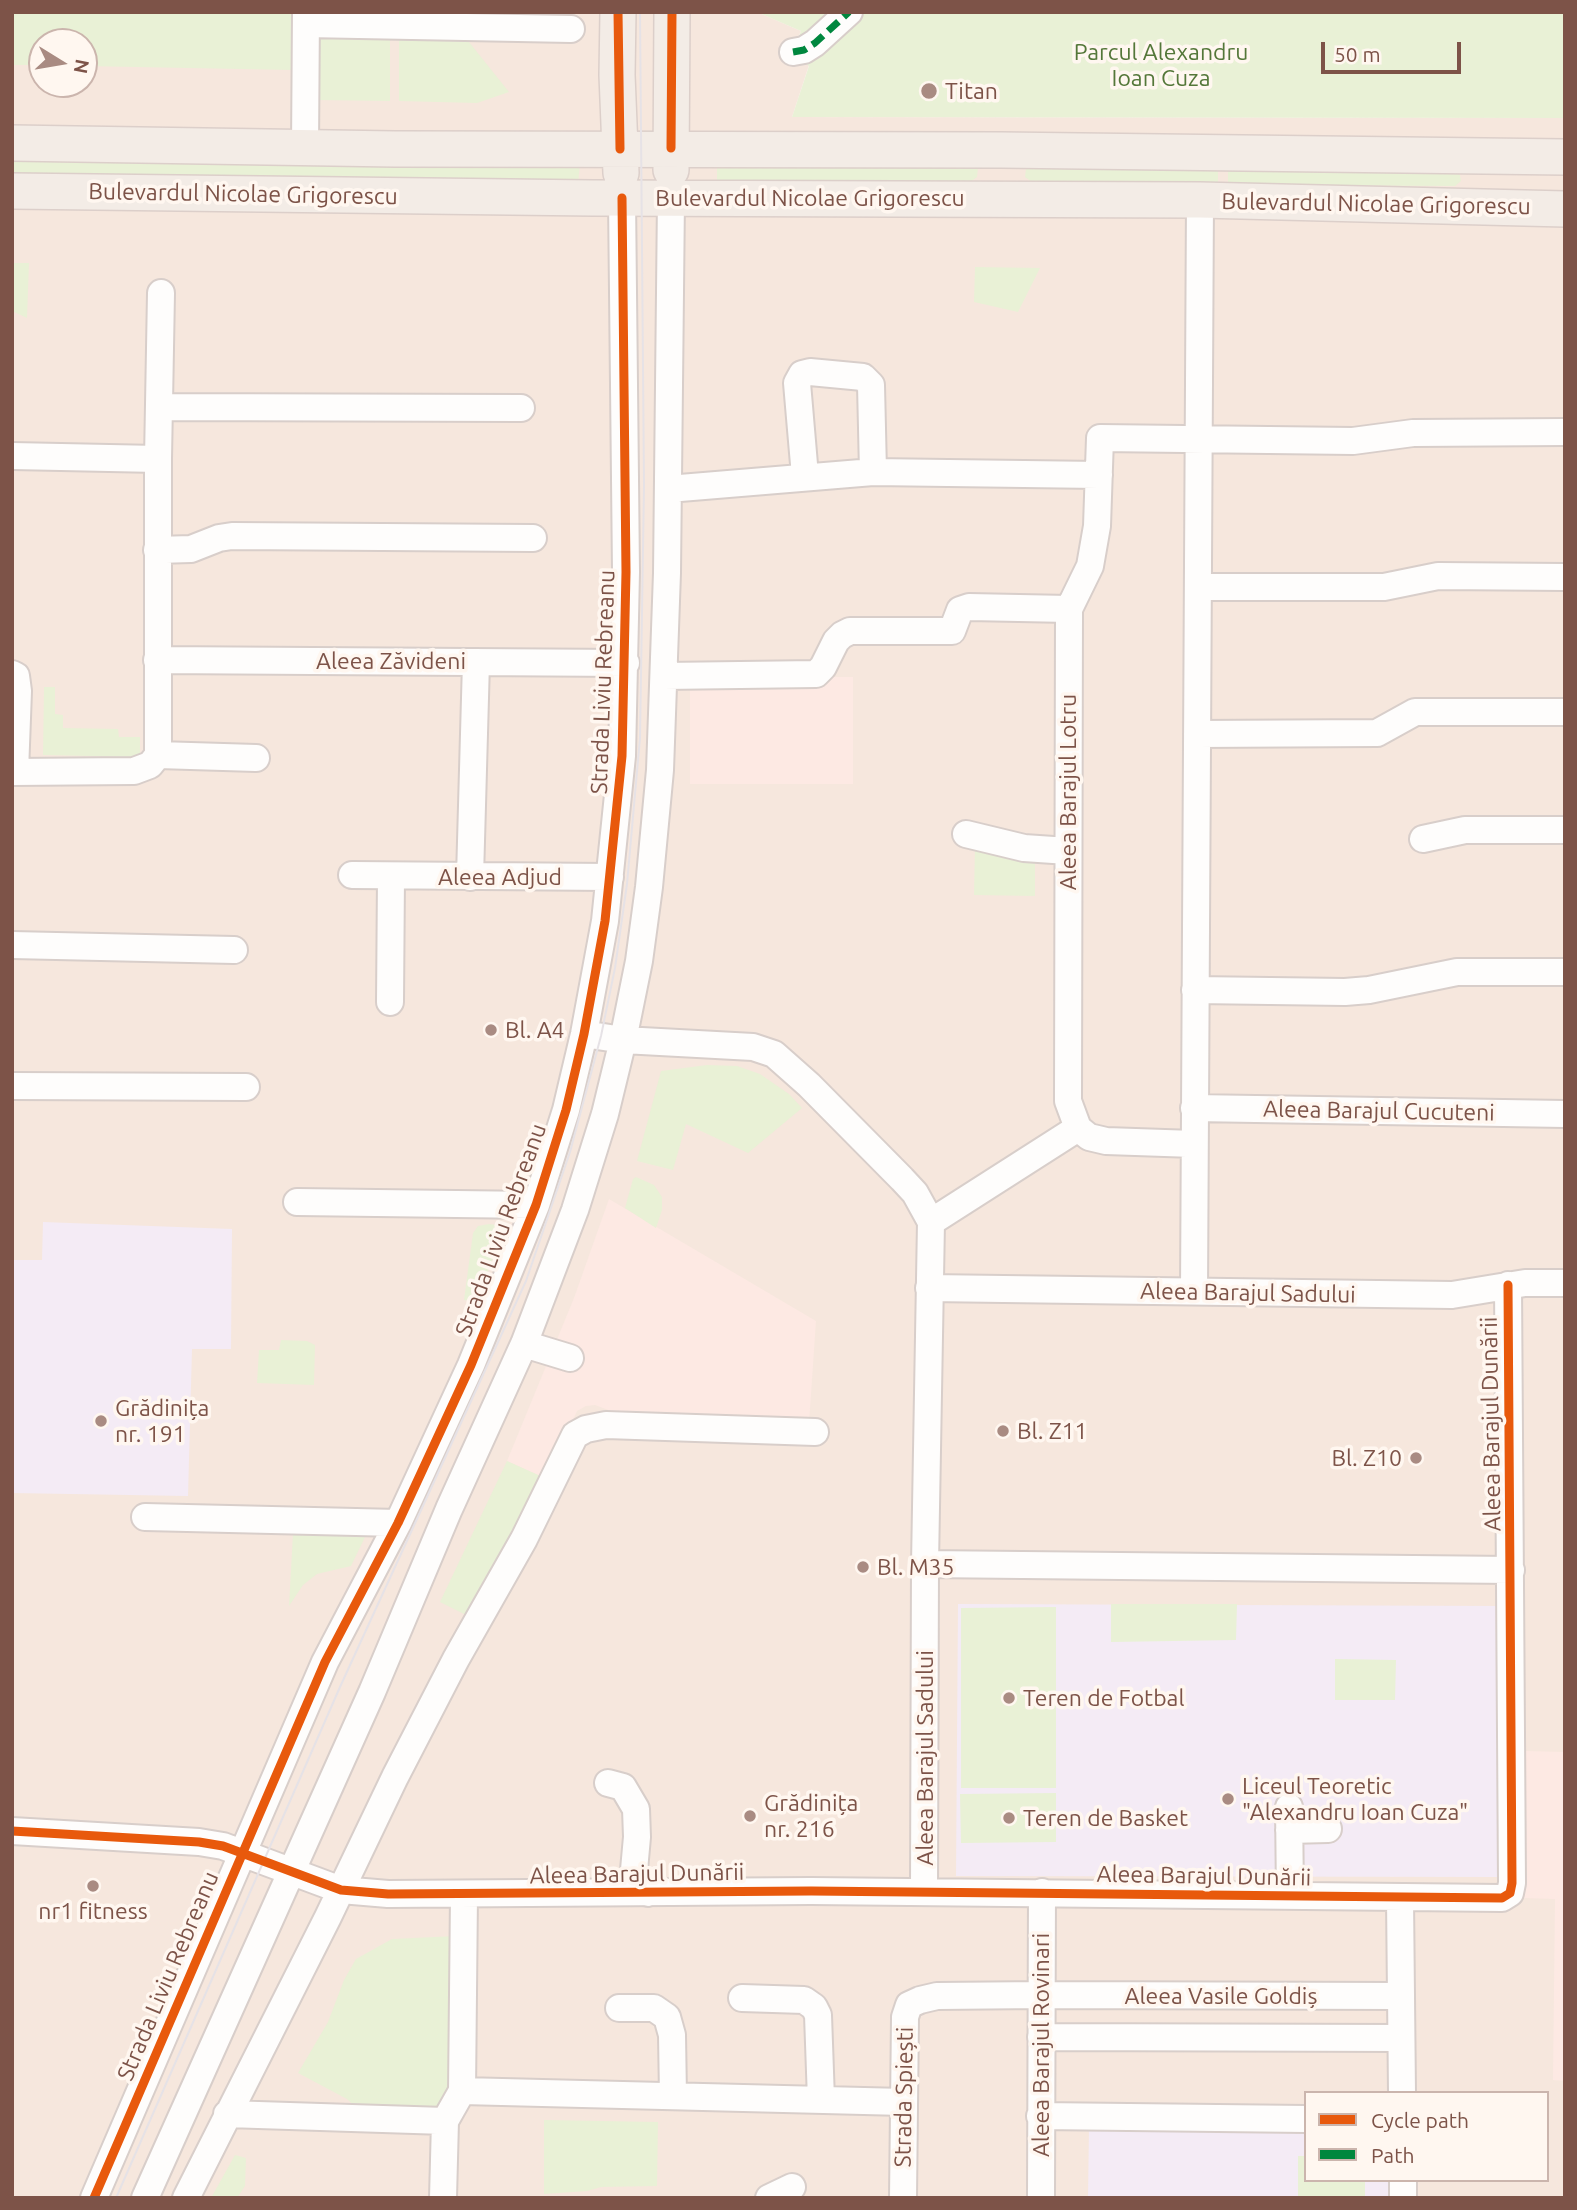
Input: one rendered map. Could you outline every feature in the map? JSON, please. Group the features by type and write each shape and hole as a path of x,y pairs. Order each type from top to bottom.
{"main road":[{"name":"Strada Liviu Rebreanu","path":"618,12 622,198"},
{"path":"671,198 672,12"},
{"name":"Bulevardul Nicolae Grigorescu","path":"12,143 1565,157"},
{"name":"Bulevardul Nicolae Grigorescu","path":"12,191 622,198 1200,200 1565,209"}],"street":[{"path":"793,52 804,50 815,43 849,12"},
{"path":"305,147 306,18 571,29"},
{"name":"Strada Liviu Rebreanu","path":"94,2198 326,1662 398,1523 471,1365 536,1205 562,1123 599,961 622,756 626,663 622,198"},
{"path":"145,2198 373,1692 449,1509 524,1344 593,1155 624,1040 639,961 659,793 668,488 671,198"},
{"path":"1194,1291 1200,200"},
{"path":"12,674 16,676 18,691 13,772 134,771 150,765 158,755 157,550 161,293"},
{"path":"804,476 797,383 802,374 810,372 863,377 871,385 873,472"},
{"path":"159,407 521,408"},
{"path":"1199,439 1353,441 1413,433 1565,432"},
{"name":"Aleea Barajul Lotru","path":"1079,1128 1068,1101 1066,1084 1069,609 1090,566 1097,526 1100,438 1199,439"},
{"path":"12,456 158,459"},
{"path":"668,488 873,472 1099,475"},
{"path":"157,550 191,549 232,536 533,538"},
{"path":"1198,587 1384,587 1438,576 1565,577"},
{"path":"664,676 816,674 823,667 836,641 850,632 952,631 960,610 969,607 1069,609"},
{"name":"Aleea Zăvideni","path":"157,660 626,663"},
{"path":"470,877 476,662"},
{"path":"1197,734 1377,733 1415,712 1565,712"},
{"path":"158,755 256,758"},
{"path":"1423,839 1465,830 1565,830"},
{"path":"966,834 1024,848 1068,850"},
{"name":"Aleea Adjud","path":"352,875 610,877"},
{"path":"390,1002 391,877"},
{"path":"12,945 234,950"},
{"path":"1195,990 1345,992 1369,990 1457,972 1565,972"},
{"path":"584,1034 624,1040 753,1047 774,1054 809,1085 902,1179 919,1199 931,1222 1079,1128 1089,1137 1106,1141 1194,1144"},
{"path":"12,1086 246,1087"},
{"name":"Aleea Barajul Cucuteni","path":"1194,1108 1565,1114"},
{"path":"297,1202 536,1205"},
{"name":"Aleea Barajul Sadului","path":"924,1891 925,1564 931,1222"},
{"name":"Aleea Barajul Sadului","path":"929,1288 1452,1295 1525,1283 1565,1283"},
{"name":"Aleea Barajul Dunării","path":"12,1831 211,1844 238,1863 292,1873 341,1890 388,1894 924,1891 1400,1899 1502,1898 1510,1893 1512,1863 1508,1285"},
{"path":"524,1344 570,1358"},
{"path":"186,2198 396,1777 456,1660 524,1539 575,1435 586,1429 606,1425 815,1432"},
{"path":"145,1517 398,1523"},
{"path":"925,1564 1511,1570"},
{"path":"608,1783 623,1787 636,1809 634,1870 638,1885 648,1893"},
{"path":"1290,1896 1289,1819 1328,1829"},
{"name":"Aleea Barajul Rovinari","path":"1041,2198 1042,1892"},
{"path":"443,2198 444,2121 462,2091 464,1895"},
{"path":"1400,1899 1402,2091"},
{"name":"Aleea Vasile Goldiș","path":"1042,1995 1401,1996"},
{"name":"Strada Spiești","path":"903,2198 905,2017 909,2005 937,1996 1042,1995"},
{"path":"742,1998 804,2000 814,2007 818,2015 821,2100"},
{"path":"619,2008 654,2008 667,2017 672,2035 673,2096"},
{"path":"1041,2037 1401,2038"},
{"path":"462,2091 904,2102"},
{"path":"227,2114 444,2121"},
{"path":"1040,2116 1304,2119"}],"shaded area":[{"path":"12,12 757,12 801,31 795,43 809,65 792,117 1565,118 1565,2198 12,2198"},
{"path":"690,677 853,677 853,784 690,784"},
{"path":"609,1199 816,1321 809,1423 652,1415 611,1411 595,1405 586,1406 577,1411 547,1479 507,1461 574,1298"},
{"name":"Grădinița nr. 191","path":"43,1222 232,1229 231,1349 192,1349 188,1496 12,1493 12,1260 42,1260"},
{"name":"Liceul Teoretic \"Alexandru Ioan Cuza\"","path":"958,1604 1499,1606 1499,1877 956,1876"},
{"path":"1525,1751 1565,1752 1565,2081 1553,2080 1555,1899 1524,1898"},
{"path":"1089,2128 1304,2133 1304,2182 1393,2182 1393,2198 1088,2198"}],"green space":[{"path":"12,12 294,12 293,70 98,66 98,28 28,28 28,65 12,65"},
{"name":"Parcul Alexandru Ioan Cuza","path":"757,12 1565,12 1565,118 792,117 809,66 793,52 801,31"},
{"path":"315,36 390,36 390,101 315,100"},
{"path":"399,36 465,37 509,92 477,103 399,101"},
{"path":"12,155 580,163 578,184 12,177"},
{"path":"717,160 970,161 978,168 977,177 970,182 717,182"},
{"path":"1032,165 1218,168 1218,185 1032,182 1025,177 1026,169"},
{"path":"1228,170 1455,171 1460,175 1461,181 1455,186 1228,185"},
{"path":"12,263 29,263 27,318 12,311"},
{"path":"975,267 1040,268 1018,312 974,302"},
{"path":"44,687 55,687 55,714 63,715 63,728 118,729 119,737 140,737 140,757 43,755"},
{"path":"975,846 1035,852 1035,896 974,895"},
{"path":"707,1065 737,1066 760,1074 789,1094 802,1108 748,1153 686,1124 673,1170 637,1161 661,1071"},
{"path":"636,1177 654,1185 662,1197 662,1210 656,1228 625,1208 633,1179"},
{"path":"478,1226 504,1226 477,1302 464,1300 473,1233"},
{"path":"281,1340 307,1341 315,1345 314,1385 257,1383 259,1350 279,1350"},
{"path":"507,1461 547,1479 476,1620 440,1602"},
{"path":"293,1533 366,1535 351,1566 317,1574 303,1585 289,1606"},
{"path":"1111,1604 1237,1604 1236,1640 1111,1642"},
{"name":"Teren de Fotbal","path":"1056,1607 1056,1788 961,1788 961,1608"},
{"path":"1335,1659 1396,1660 1395,1700 1335,1700"},
{"name":"Teren de Basket","path":"1056,1793 1056,1842 961,1843 960,1794"},
{"path":"456,1936 455,2087 443,2115 357,2108 347,2099 298,2073 328,2022 344,1980 356,1959 392,1939"},
{"path":"544,2120 658,2122 657,2186 601,2187 587,2191 544,2194"},
{"path":"235,2155 246,2158 245,2186 237,2198 211,2198"},
{"path":"1298,2156 1304,2156 1304,2182 1365,2182 1365,2198 1298,2198"}],"tram line":[{"path":"116,2198 340,1687 526,1281 570,1152 601,1036 615,968 627,884 640,738 644,486 640,12"}],"marked path":[{"path":"793,52 804,50 815,43 849,12"}],"cycle path":[{"path":"618,12 620,149"},
{"path":"671,148 672,12"},
{"path":"94,2198 325,1662 398,1523 471,1365 536,1205 566,1110 584,1034 605,921 622,756 626,572 622,198"},
{"path":"12,1831 199,1842 223,1846 341,1890 388,1894 811,1891 1502,1898 1510,1893 1512,1883 1508,1285"}],"place":[{"name":"Titan","path":"929,91"},
{"name":"Bl. A4","path":"491,1030"},
{"name":"Grădinița nr. 191","path":"101,1421"},
{"name":"Bl. Z11","path":"1003,1431"},
{"name":"Bl. Z10","path":"1416,1458"},
{"name":"Bl. M35","path":"863,1567"},
{"name":"Teren de Fotbal","path":"1009,1698"},
{"name":"Liceul Teoretic \"Alexandru Ioan Cuza\"","path":"1228,1799"},
{"name":"Grădinița nr. 216","path":"750,1816"},
{"name":"Teren de Basket","path":"1009,1818"},
{"name":"nr1 fitness","path":"93,1886"}]}
